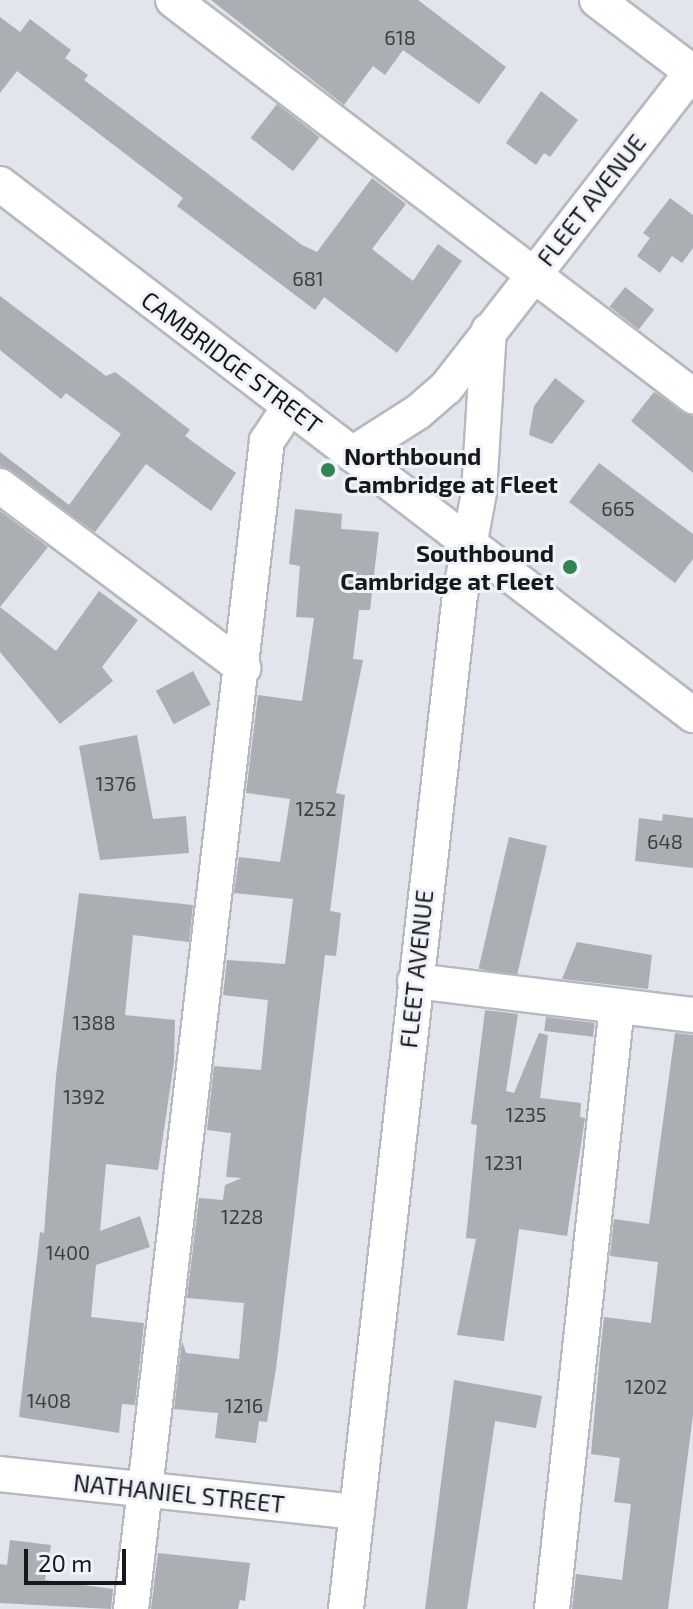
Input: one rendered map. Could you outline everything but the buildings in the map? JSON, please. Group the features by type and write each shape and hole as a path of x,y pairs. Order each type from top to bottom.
{"street":[{"path":"173,0 693,396"},
{"path":"597,0 693,72"},
{"name":"FLEET AVENUE","path":"352,454 418,412 446,388 693,72"},
{"name":"CAMBRIDGE STREET","path":"0,184 693,715"},
{"name":"FLEET AVENUE","path":"346,1609 460,595 470,546 489,330"},
{"path":"131,1609 243,668 267,441 290,406"},
{"path":"0,486 243,668"},
{"path":"415,981 693,1015"},
{"path":"552,1609 617,1006"},
{"name":"NATHANIEL STREET","path":"0,1474 357,1512"}],"place":[{"name":"Northbound Cambridge at Fleet","path":"328,470"},
{"name":"Southbound Cambridge at Fleet","path":"570,567"}]}
